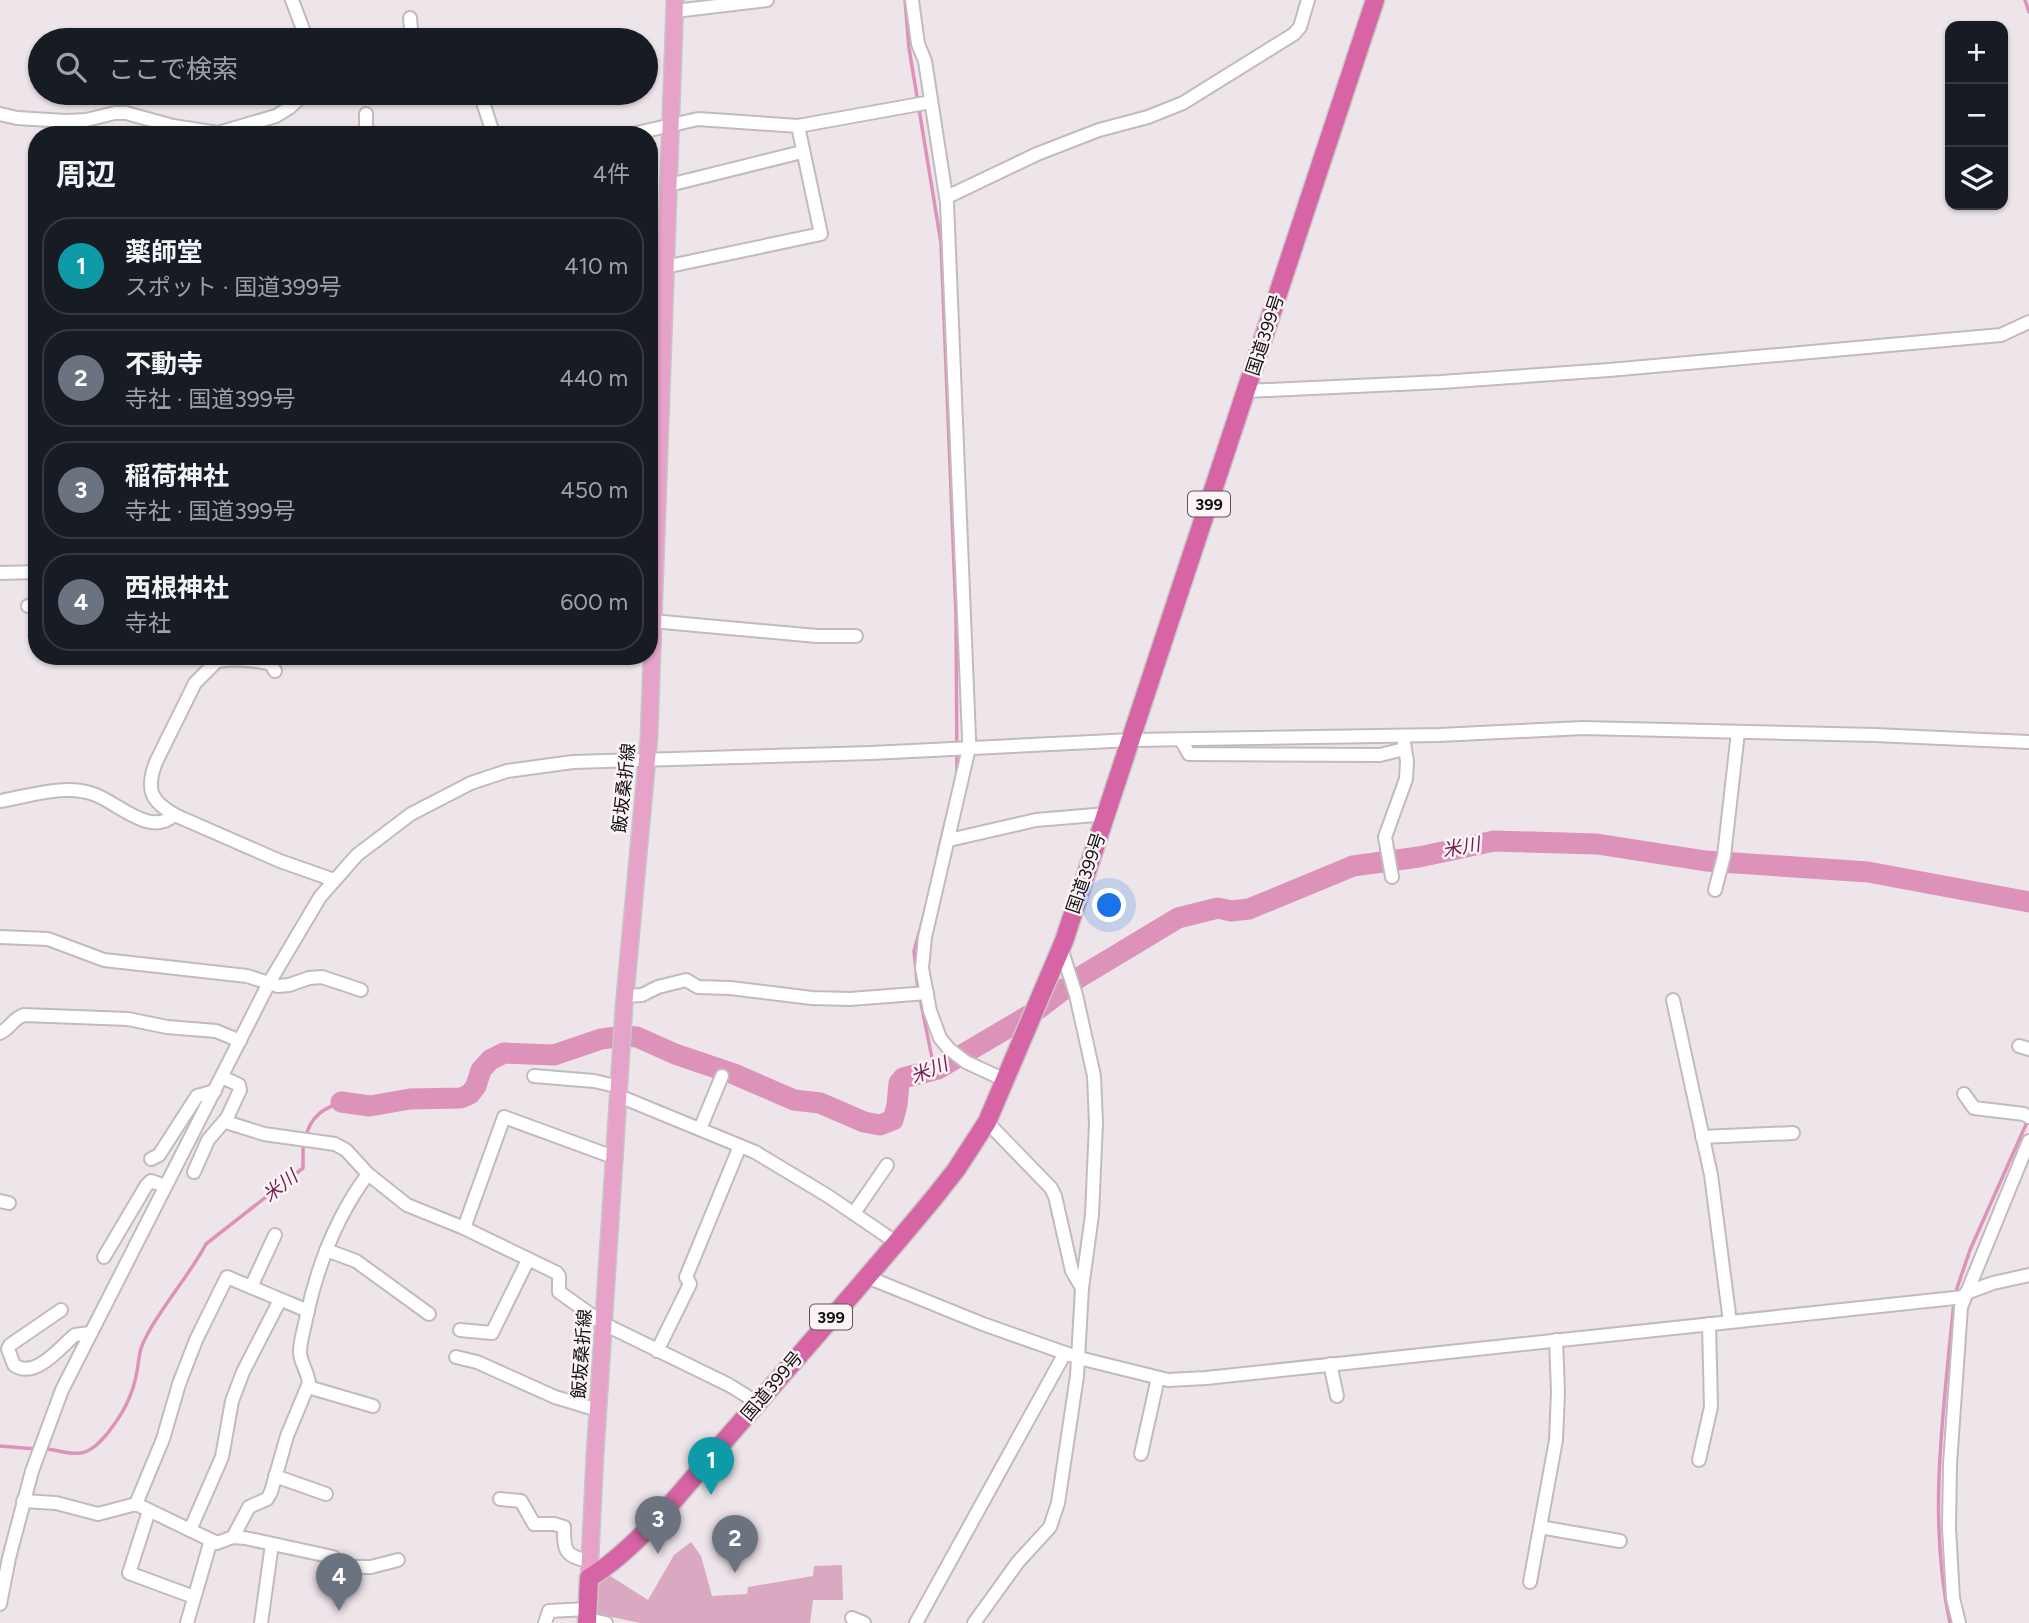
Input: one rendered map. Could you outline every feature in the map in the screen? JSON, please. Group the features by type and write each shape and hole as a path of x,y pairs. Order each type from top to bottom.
{"highway":[{"name":"国道399号","path":"590,1570 602,1570 644,1531 758,1403 897,1243 956,1170 987,1122 1060,948 1107,814 1375,0"},
{"path":"587,1617 590,1570"}],"main road":[{"name":"飯坂桑折線","path":"658,426 675,6"},
{"name":"飯坂桑折線","path":"590,1570 625,996 647,762 650,665"}],"street":[{"path":"292,0 302,28"},
{"path":"675,6 767,0"},
{"path":"912,0 928,103 947,197 966,627 967,748 949,840 922,953 921,993 940,1038 954,1053 966,1062 1005,1080"},
{"path":"947,197 1037,154 1099,130 1149,117 1183,103 1294,34 1300,27 1308,0"},
{"path":"410,18 411,28"},
{"path":"658,128 698,119 797,126 928,103"},
{"path":"242,126 276,116 292,105"},
{"path":"484,105 491,126"},
{"path":"0,114 17,118 66,121 125,113 173,126"},
{"path":"366,114 366,126"},
{"path":"665,267 821,234 797,126"},
{"path":"668,185 802,152"},
{"path":"1246,391 1441,382 1689,363 2001,335 2029,322"},
{"path":"0,573 28,572"},
{"path":"658,622 817,636 856,636"},
{"path":"212,665 195,683 150,776 150,789 154,798 162,809 174,815 280,861 334,880"},
{"path":"272,665 275,671"},
{"path":"0,1604 4,1563 41,1443 62,1390 269,983 320,897 357,855 440,797 471,783 507,771 573,762 647,762 1132,740 1404,742 1583,728 2029,742"},
{"path":"1715,890 1724,856 1738,732"},
{"path":"1181,740 1189,754 1380,755 1404,742"},
{"path":"1389,866 1386,831 1406,779 1404,742"},
{"path":"0,801 47,791 80,791 106,799 149,822 163,822 174,815"},
{"path":"949,840 1035,820 1107,814"},
{"path":"0,937 48,939 104,960 247,976 284,986 322,977 361,990"},
{"path":"974,1623 1018,1562 1049,1527 1058,1503 1079,1358 1082,1288 1092,1215 1096,1123 1094,1076 1076,995 1060,948"},
{"path":"625,996 642,995 658,987 686,980 698,987 730,988 812,999 921,993"},
{"path":"1673,1000 1711,1175 1730,1322"},
{"path":"0,1033 9,1028 16,1017 38,1015 128,1019 167,1027 216,1031 240,1041"},
{"path":"534,1076 594,1081 740,1146 770,1161 897,1243"},
{"path":"699,1129 722,1076"},
{"path":"194,1172 208,1140 227,1118 240,1090 239,1085 222,1077"},
{"path":"151,1159 159,1155 197,1096 215,1091"},
{"path":"1964,1094 1974,1108 2028,1117"},
{"path":"464,1228 504,1117 616,1158"},
{"path":"227,1118 229,1124 236,1127 335,1144 346,1150 368,1174 407,1205 464,1228 556,1273 559,1276 559,1292 562,1296 604,1324 729,1385 758,1403"},
{"path":"987,1122 1051,1188 1072,1271 1082,1288"},
{"path":"1702,1137 1793,1132"},
{"path":"1959,1623 1953,1598 1949,1528 1959,1296 2029,1140"},
{"path":"657,1351 690,1284 686,1276 740,1146"},
{"path":"854,1213 887,1165"},
{"path":"233,1537 250,1507 267,1499 287,1436 308,1387 309,1375 300,1352 313,1286 346,1203 368,1174"},
{"path":"104,1257 146,1186 151,1181 165,1186"},
{"path":"251,1287 275,1236"},
{"path":"326,1250 356,1261 429,1314"},
{"path":"460,1330 492,1334 528,1260"},
{"path":"867,1277 983,1324 1079,1358 1158,1378 1206,1378 1959,1296 1993,1283 2029,1275"},
{"path":"136,1504 163,1439 195,1340 227,1277 308,1311"},
{"path":"190,1530 222,1457 232,1401 243,1372 280,1300"},
{"path":"61,1310 10,1345 8,1349 14,1366 23,1369 48,1361 75,1335 90,1333"},
{"path":"1699,1460 1711,1407 1709,1324"},
{"path":"1530,1582 1556,1440 1556,1340"},
{"path":"916,1623 1065,1353"},
{"path":"456,1357 477,1362 555,1397 598,1410"},
{"path":"1330,1364 1337,1396"},
{"path":"1141,1454 1158,1378"},
{"path":"308,1387 373,1406"},
{"path":"275,1476 326,1494"},
{"path":"500,1499 521,1501 532,1530 554,1524 564,1527 566,1553 590,1570"},
{"path":"23,1501 56,1503 98,1514 136,1504 216,1543 233,1537 272,1544 332,1557 340,1567 371,1567 398,1560"},
{"path":"149,1511 129,1573 194,1597"},
{"path":"1540,1528 1620,1541"},
{"path":"187,1623 211,1540"},
{"path":"261,1623 272,1544"},
{"path":"545,1623 549,1611 606,1623"}],"shaded area":[{"path":"691,1542 701,1556 712,1596 747,1594 748,1587 813,1576 814,1566 842,1565 843,1600 813,1600 810,1623 640,1623 598,1614 592,1610 595,1590 607,1574 648,1600 674,1555"}],"waterway":[{"path":"905,0 909,48 941,243 956,615 957,772"},
{"path":"2025,0 2029,12"},
{"path":"938,853 951,800"},
{"name":"米川","path":"341,1102 370,1106 410,1099 461,1098 470,1094 476,1086 481,1070 490,1060 504,1053 554,1055 601,1039 625,1036 637,1037 794,1100 820,1103 864,1122 880,1125 893,1120 899,1083 903,1078 938,1069 1033,1013 1080,977 1178,918 1218,908 1231,911 1249,909 1353,866 1419,857 1494,841 1597,844 1706,861 1868,872 2029,902"},
{"path":"918,990 914,951 925,912"},
{"path":"920,998 932,1058 938,1069"},
{"name":"米川","path":"306,1136 311,1123 319,1114 341,1102"},
{"path":"1955,1294 1970,1250 2028,1120"},
{"name":"米川","path":"44,1449 81,1453 99,1443 107,1434 130,1397 144,1341 206,1244 303,1168 303,1143"},
{"path":"1950,1623 1943,1583 1939,1503 1942,1422 1954,1301"},
{"name":"米川","path":"0,1446 36,1449"}],"place":[{"name":"薬師堂","path":"711,1495"},
{"name":"稲荷神社","path":"658,1554"},
{"name":"不動寺","path":"735,1573"},
{"name":"西根神社","path":"339,1611"}]}
